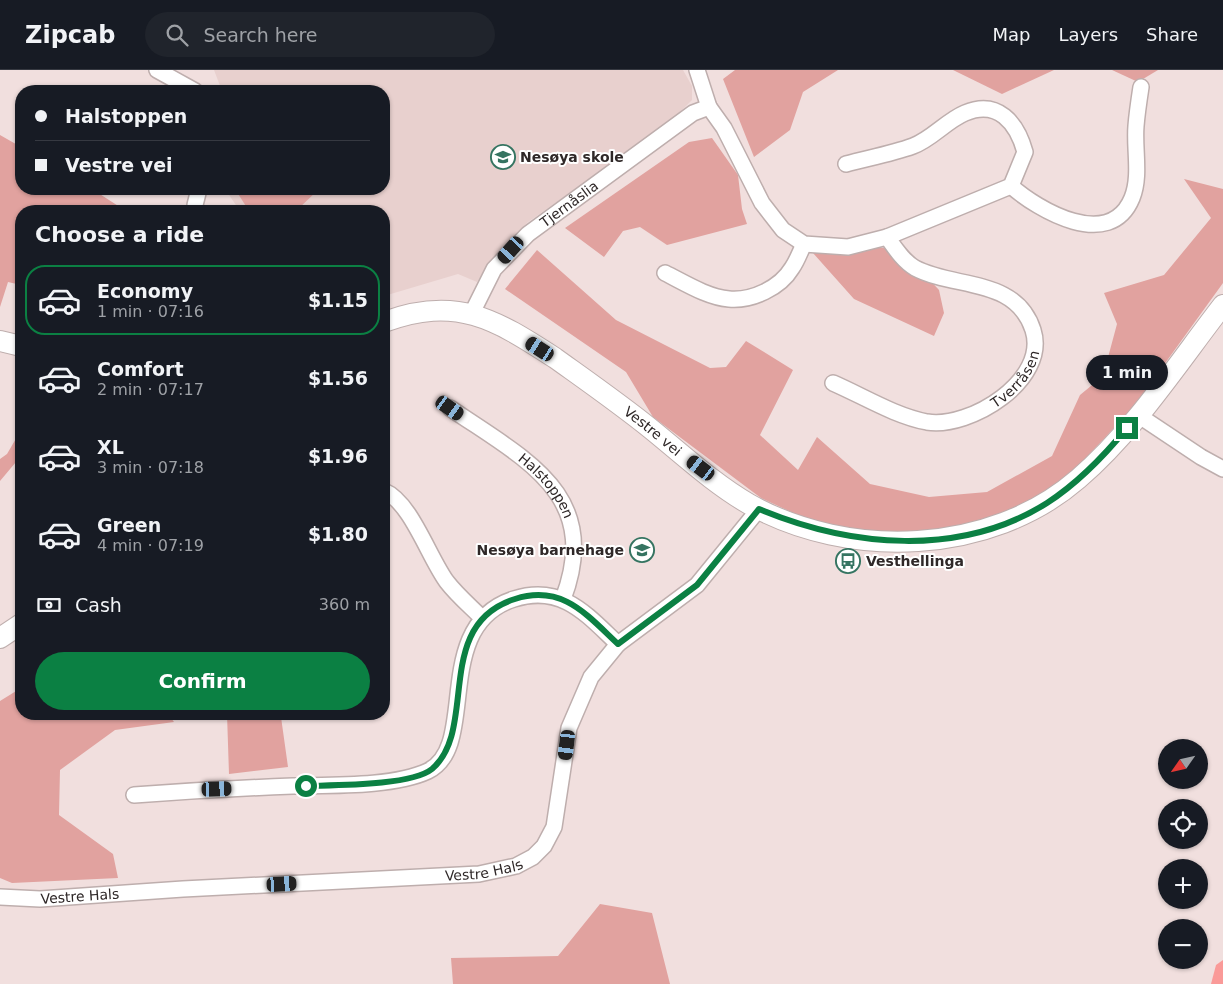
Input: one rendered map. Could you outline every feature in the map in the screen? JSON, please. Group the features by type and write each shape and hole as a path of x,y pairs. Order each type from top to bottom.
{"street":[{"path":"157,70 184,85"},
{"path":"697,70 709,107 724,128 762,203 783,230 804,244 848,247 887,237 1011,186 1025,152 1021,137 1013,121 996,111 981,108 964,113 938,132 913,146 846,164"},
{"path":"1011,186 1027,200 1050,214 1076,222 1103,224 1120,214 1132,199 1136,177 1135,126 1141,87"},
{"name":"Tjernåslia","path":"472,313 494,269 528,234 693,113 709,107"},
{"name":"Tverråsen","path":"833,383 900,414 928,422 955,421 971,415 1014,390 1029,367 1034,350 1034,332 1025,314 1015,301 994,290 949,280 914,268 901,256 887,237"},
{"path":"665,273 700,290 730,299 755,296 775,286 791,270 804,244"},
{"name":"Vestre vei","path":"390,320 405,315 437,310 472,313 512,332 554,358 636,417 737,496 759,509 806,527 870,540 917,541 970,533 1026,514 1061,494 1099,460 1138,414 1223,305"},
{"path":"0,341 15,345"},
{"name":"Halstoppen","path":"450,408 534,468 557,490 564,501 568,511 574,552 570,581 563,599"},
{"path":"1138,414 1201,457 1223,469"},
{"path":"390,494 404,509 446,581 482,618"},
{"name":"Vestre Hals","path":"0,897 40,899 183,889 480,874 516,866 532,857 544,846 554,827 572,719 591,677 618,644 697,585 759,509"},
{"path":"134,796 217,789 359,784 410,778 430,770 444,757 451,740 461,668 468,644 482,618 500,605 524,596 550,595 563,599 590,617 618,644"},
{"path":"0,638 15,628"}],"shaded area":[{"name":"Nesøya skole","path":"214,70 683,70 692,86 692,100 667,125 528,222 497,254 477,282 458,274 390,294 390,205 236,205 229,195 390,195 390,85 220,85"},
{"path":"735,70 838,70 803,92 790,130 754,157 723,79"},
{"path":"953,70 1054,70 1002,94"},
{"path":"1112,70 1158,70 1138,82"},
{"path":"0,135 15,144 15,195 101,195 117,205 15,205 15,284 8,282 0,307"},
{"path":"712,138 738,175 742,209 747,224 667,245 640,227 623,231 604,257 565,228 689,142"},
{"path":"1184,179 1223,189 1223,283 1132,409 1066,479 1025,506 972,525 917,534 861,531 804,518 761,498 653,417 626,372 505,289 537,250 616,320 710,368 726,367 746,341 793,370 760,435 798,470 817,437 870,484 929,497 987,492 1052,456 1080,395 1103,376 1117,324 1104,293 1164,275 1211,218"},
{"path":"239,195 313,195 302,205 245,205"},
{"path":"868,246 884,248 903,267 925,275 939,290 944,313 934,336 854,299 813,253"},
{"path":"15,440 15,463 0,481 0,459 7,454"},
{"path":"15,692 15,720 172,720 174,722 115,730 60,770 59,815 113,854 118,878 12,883 0,878 0,701"},
{"path":"227,720 281,720 288,767 229,774"},
{"path":"600,904 652,913 670,984 453,984 451,958 558,956"},
{"path":"1223,960 1223,984 1211,984 1216,965"}],"place":[{"name":"Nesøya skole","path":"503,157"},
{"name":"Nesøya barnehage","path":"642,550"},
{"name":"Vesthellinga","path":"848,561"}],"route":[{"path":"306,786 359,784 410,778 430,770 444,757 451,740 456,696 468,644 482,618 490,611 511,600 536,594 550,595 563,599 590,617 618,644 697,585 759,509 806,527 870,540 917,541 970,533 1008,522 1046,504 1061,494 1099,460 1127,428"}]}
